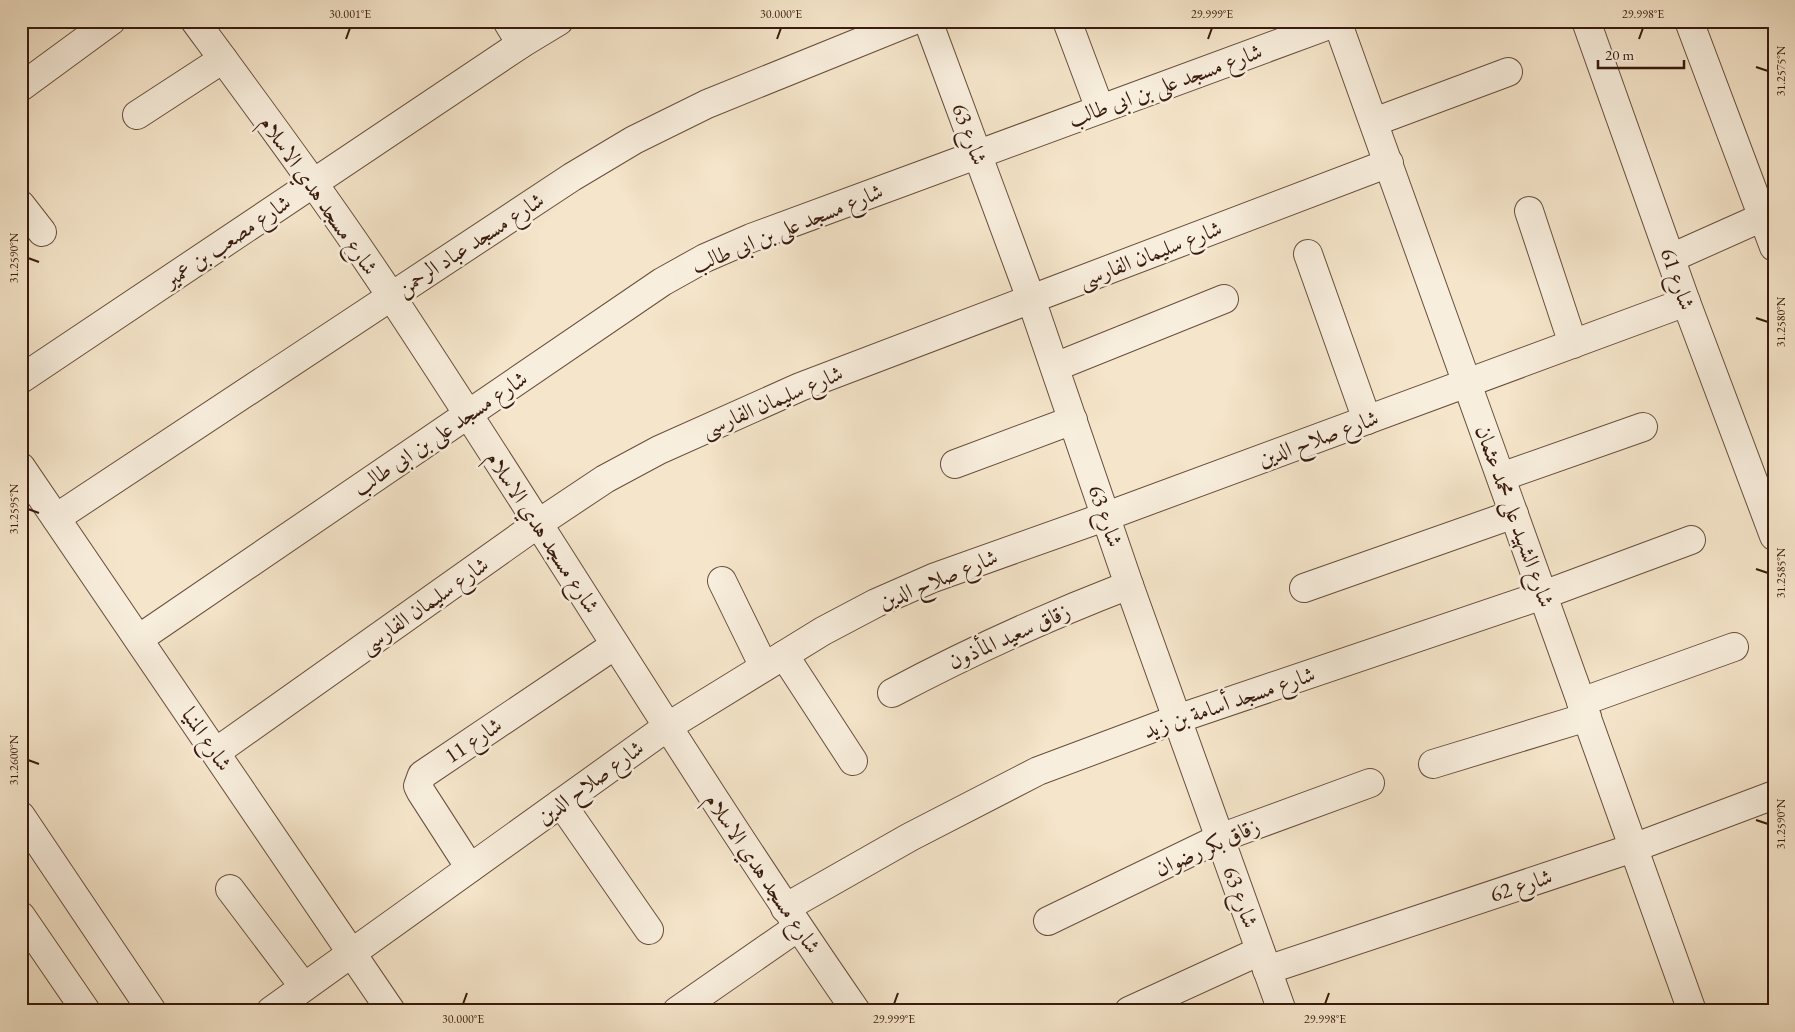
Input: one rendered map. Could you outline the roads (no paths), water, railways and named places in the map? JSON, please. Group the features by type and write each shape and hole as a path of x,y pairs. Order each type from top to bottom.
{"street":[{"path":"21,87 111,21"},
{"name":"شارع مسجد هدي الاسلام","path":"195,21 391,296 539,523 667,727 792,918 856,1011"},
{"path":"507,21 521,44"},
{"name":"شارع مصعب بن عمير","path":"21,379 521,44 559,21"},
{"name":"شارع مسجد عباد الرحمن","path":"56,518 572,177 634,140 707,104 912,21"},
{"name":"شارع 63","path":"928,21 1031,299 1107,516 1129,585 1282,1011"},
{"path":"1067,21 1100,110"},
{"name":"شارع 61","path":"1586,21 1686,302 1774,536"},
{"path":"1689,21 1768,215 1774,247"},
{"name":"شارع مسجد على بن ابى طالب","path":"140,638 662,282 705,258 751,238 1337,22"},
{"name":"شارع الشهيد على محمد عثمان","path":"1337,22 1692,1011"},
{"path":"137,115 223,59"},
{"path":"1374,122 1508,72"},
{"name":"شارع سليمان الفارسى","path":"216,752 539,523 605,479 714,424 800,387 1389,163"},
{"path":"21,205 42,232"},
{"path":"1529,211 1573,344"},
{"path":"1671,258 1768,215"},
{"path":"1308,254 1367,420"},
{"path":"1055,367 1224,299"},
{"name":"شارع صلاح الدين","path":"272,1011 667,727 774,661 876,603 933,578 1107,516 1686,302"},
{"path":"956,464 1073,420"},
{"path":"1501,477 1644,427"},
{"name":"شارع المنيا","path":"21,467 140,638 391,1011"},
{"path":"1304,588 1514,514"},
{"name":"شارع مسجد أسامة بن زيد","path":"677,1011 792,918 910,837 1038,771 1178,719 1543,595 1691,540"},
{"path":"722,581 774,661 853,761"},
{"name":"زقاق سعيد المأذون","path":"892,693 978,648 1048,616 1129,585"},
{"name":"شارع 11","path":"470,868 421,792 418,786 422,775 615,645"},
{"path":"1433,764 1584,710 1734,647"},
{"name":"زقاق بكر رضوان","path":"1048,921 1220,838 1370,783"},
{"name":"شارع 62","path":"1129,1011 1264,960 1633,848 1774,795"},
{"path":"560,803 649,930"},
{"path":"21,816 152,1011"},
{"path":"230,889 304,987"},
{"path":"21,916 86,1011"}]}
